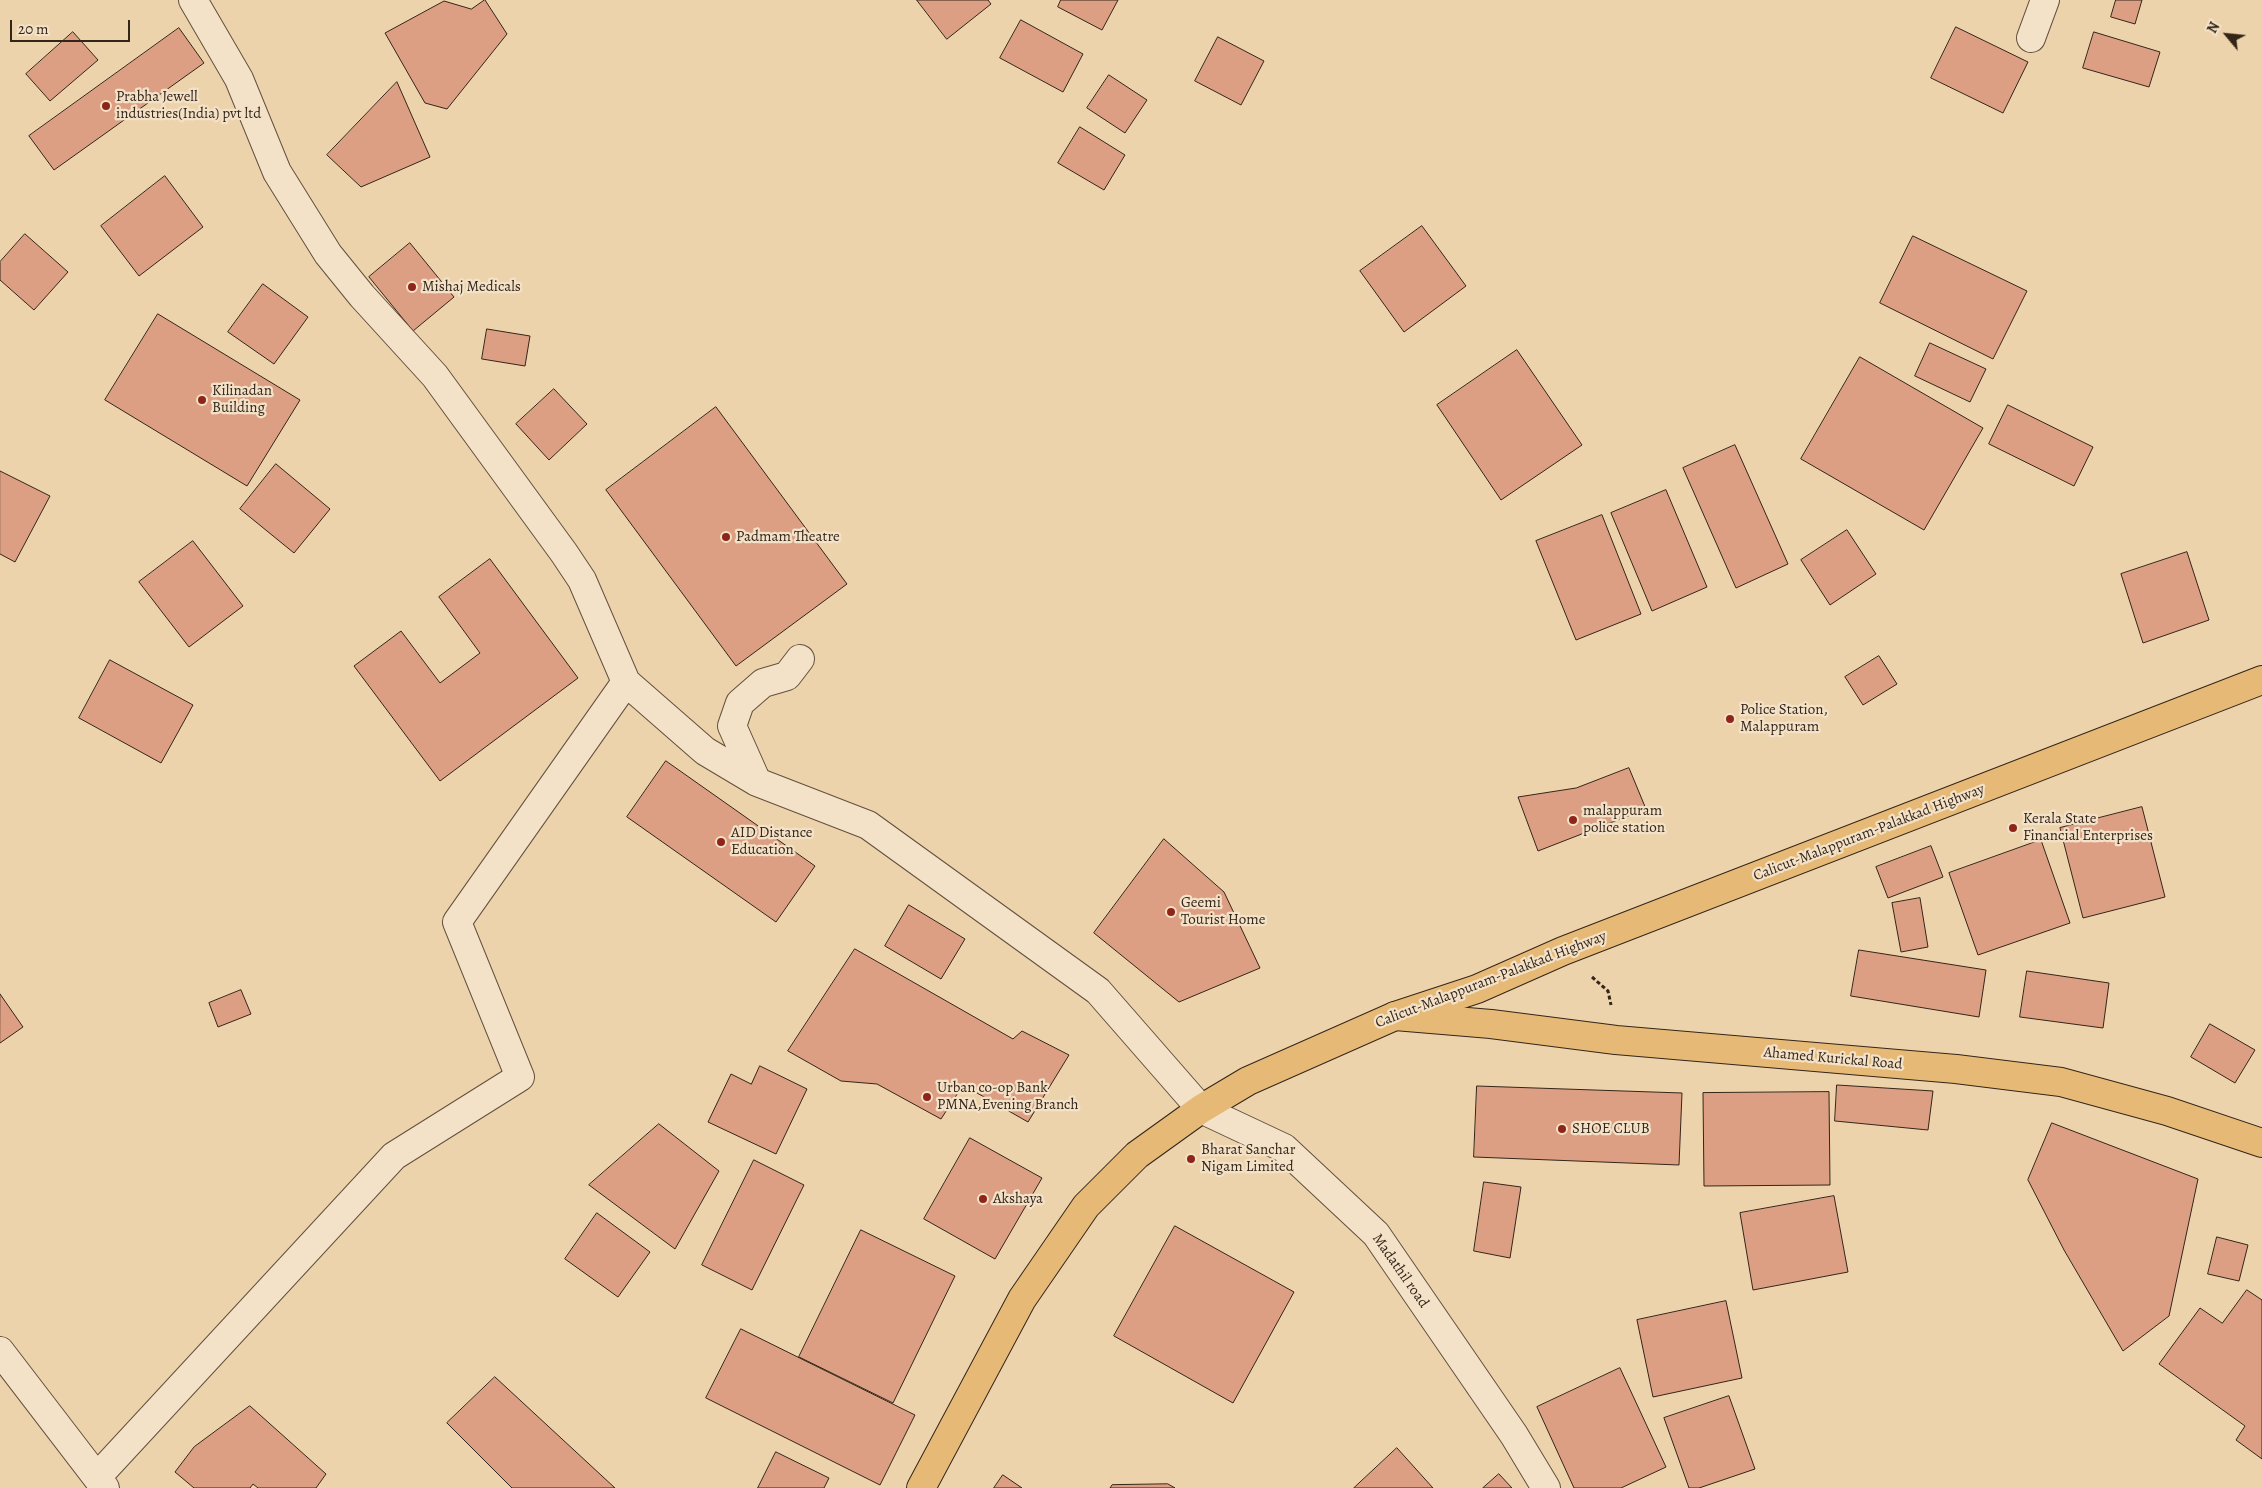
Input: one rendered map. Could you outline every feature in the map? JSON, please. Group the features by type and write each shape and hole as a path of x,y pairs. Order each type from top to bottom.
{"main road":[{"name":"Calicut-Malappuram-Palakkad Highway","path":"921,1488 1022,1299 1086,1206 1137,1155 1201,1108 1248,1081 1395,1016 1477,989 1563,951 2262,680"},
{"name":"Ahamed Kurickal Road","path":"1395,1016 1491,1024 1616,1040 1956,1070 2061,1082 2167,1111 2262,1143"}],"street":[{"path":"193,0 239,79 277,172 328,254 362,296 435,376 564,553 582,580 626,682 705,751 757,782 868,825 1098,991 1201,1108"},
{"path":"2031,38 2046,0"},
{"path":"757,782 732,726 740,703 763,683 787,676 800,659"},
{"path":"0,1351 101,1483 394,1156 520,1077 457,922 626,682"},
{"name":"Madathil road","path":"1201,1108 1284,1148 1376,1234 1514,1436 1546,1488"}],"path":[{"path":"1563,951 1608,991 1616,1040"}],"building":[{"path":"485,0 507,34 447,109 425,103 385,33 444,1 471,9"},
{"path":"917,0 988,0 991,4 947,39"},
{"path":"1061,0 1118,0 1102,30 1058,7"},
{"path":"2116,0 2142,0 2135,24 2111,17"},
{"path":"1021,20 1083,54 1063,92 1000,58"},
{"path":"1956,27 2028,62 2003,113 1931,78"},
{"name":"Prabha Jewell industries(India) pvt ltd","path":"179,28 204,63 54,170 29,136"},
{"path":"73,32 98,60 50,101 26,74"},
{"path":"2094,32 2160,52 2149,87 2083,68"},
{"path":"1218,37 1264,61 1241,105 1195,81"},
{"path":"1109,75 1147,100 1125,133 1087,108"},
{"path":"397,82 430,157 361,187 327,155"},
{"path":"1080,127 1125,155 1104,190 1058,163"},
{"path":"165,176 203,227 139,276 101,226"},
{"path":"1422,226 1466,286 1404,332 1360,271"},
{"path":"25,234 68,272 34,310 0,280 0,262"},
{"path":"1913,236 2027,291 1993,359 1880,303"},
{"name":"Mishaj Medicals","path":"410,243 454,297 413,331 369,277"},
{"path":"263,284 308,317 274,364 228,332"},
{"name":"Kilinadan Building","path":"158,314 300,400 247,486 105,400"},
{"path":"487,329 530,336 525,366 482,359"},
{"path":"1930,343 1986,369 1970,402 1915,376"},
{"path":"1517,350 1582,445 1501,500 1437,405"},
{"path":"1860,357 1983,428 1924,530 1801,459"},
{"path":"554,389 587,424 549,460 516,424"},
{"path":"2008,405 2093,447 2074,486 1989,444"},
{"name":"Padmam Theatre","path":"716,407 847,584 736,666 606,490"},
{"path":"1735,445 1788,564 1736,588 1683,468"},
{"path":"276,464 330,509 294,553 240,509"},
{"path":"0,471 50,496 15,562 0,554"},
{"path":"1666,490 1707,587 1652,611 1611,513"},
{"path":"1602,515 1641,614 1576,640 1536,541"},
{"path":"1847,530 1876,574 1830,605 1801,560"},
{"path":"193,541 243,606 189,647 139,582"},
{"path":"2187,552 2209,620 2143,643 2121,574"},
{"path":"490,559 578,678 440,781 354,666 401,631 440,683 480,653 439,597"},
{"path":"1879,656 1897,684 1863,705 1845,677"},
{"path":"110,660 193,705 161,763 79,718"},
{"name":"AID Distance Education","path":"666,761 815,866 776,922 627,817"},
{"name":"malappuram police station","path":"1629,768 1646,809 1538,851 1518,797 1576,788"},
{"path":"2142,807 2165,897 2083,918 2060,828"},
{"name":"Geemi Tourist Home","path":"1164,839 1224,892 1260,968 1179,1002 1094,933"},
{"path":"2041,840 2070,923 1978,955 1949,873"},
{"path":"1931,846 1943,877 1888,898 1876,867"},
{"path":"1920,898 1928,947 1901,952 1892,903"},
{"path":"909,905 965,939 941,979 885,946"},
{"path":"855,949 1013,1039 1022,1031 1069,1055 1028,1122 963,1085 941,1119 877,1084 841,1081 788,1051"},
{"path":"1859,950 1986,970 1979,1017 1851,996"},
{"path":"2027,971 2109,983 2103,1028 2020,1017"},
{"path":"241,990 251,1014 218,1027 209,1003"},
{"path":"0,994 23,1027 0,1043"},
{"path":"2210,1024 2255,1050 2235,1083 2191,1057"},
{"path":"760,1066 807,1089 776,1154 708,1122 731,1074 751,1084"},
{"path":"1837,1085 1933,1091 1928,1130 1835,1121"},
{"path":"1477,1086 1682,1093 1679,1165 1474,1157"},
{"path":"1829,1092 1830,1185 1704,1186 1703,1093"},
{"path":"2052,1123 2198,1179 2169,1316 2123,1351 2064,1250 2028,1180"},
{"path":"659,1124 719,1171 675,1249 589,1185"},
{"name":"Akshaya","path":"970,1138 1042,1178 995,1259 924,1219"},
{"path":"754,1160 804,1185 752,1290 702,1265"},
{"path":"1484,1182 1521,1187 1510,1258 1474,1251"},
{"path":"1834,1196 1848,1272 1753,1290 1740,1213"},
{"path":"597,1213 650,1252 618,1297 565,1259"},
{"path":"1175,1226 1294,1292 1233,1403 1114,1336"},
{"path":"861,1230 955,1276 893,1403 799,1357"},
{"path":"2217,1237 2248,1245 2239,1281 2208,1274"},
{"path":"2247,1290 2262,1300 2262,1459 2236,1440 2245,1426 2159,1364 2200,1308 2222,1323"},
{"path":"1726,1301 1742,1378 1653,1397 1637,1320"},
{"path":"741,1329 915,1415 880,1485 706,1398"},
{"path":"1620,1368 1666,1467 1621,1488 1574,1488 1537,1407"},
{"path":"495,1377 615,1488 512,1488 447,1423"},
{"path":"1729,1396 1755,1469 1699,1488 1689,1488 1664,1418"},
{"path":"250,1406 326,1474 316,1488 258,1488 253,1484 250,1488 194,1488 175,1472 194,1447"},
{"path":"1397,1448 1433,1488 1354,1488"},
{"path":"776,1452 829,1478 824,1488 758,1488"},
{"path":"1499,1474 1512,1488 1483,1488"},
{"path":"1003,1475 1022,1488 994,1488"},
{"path":"1168,1484 1175,1488 1110,1488 1112,1485"}],"place":[{"name":"Prabha Jewell industries(India) pvt ltd","path":"106,106"},
{"name":"Mishaj Medicals","path":"412,287"},
{"name":"Kilinadan Building","path":"202,400"},
{"name":"Padmam Theatre","path":"726,537"},
{"name":"Police Station, Malappuram","path":"1730,719"},
{"name":"malappuram police station","path":"1573,820"},
{"name":"Kerala State Financial Enterprises","path":"2013,828"},
{"name":"AID Distance Education","path":"721,842"},
{"name":"Geemi Tourist Home","path":"1171,912"},
{"name":"Urban co-op Bank PMNA,Evening Branch","path":"927,1097"},
{"name":"SHOE CLUB","path":"1562,1129"},
{"name":"Bharat Sanchar Nigam Limited","path":"1191,1159"},
{"name":"Akshaya","path":"983,1199"}]}
